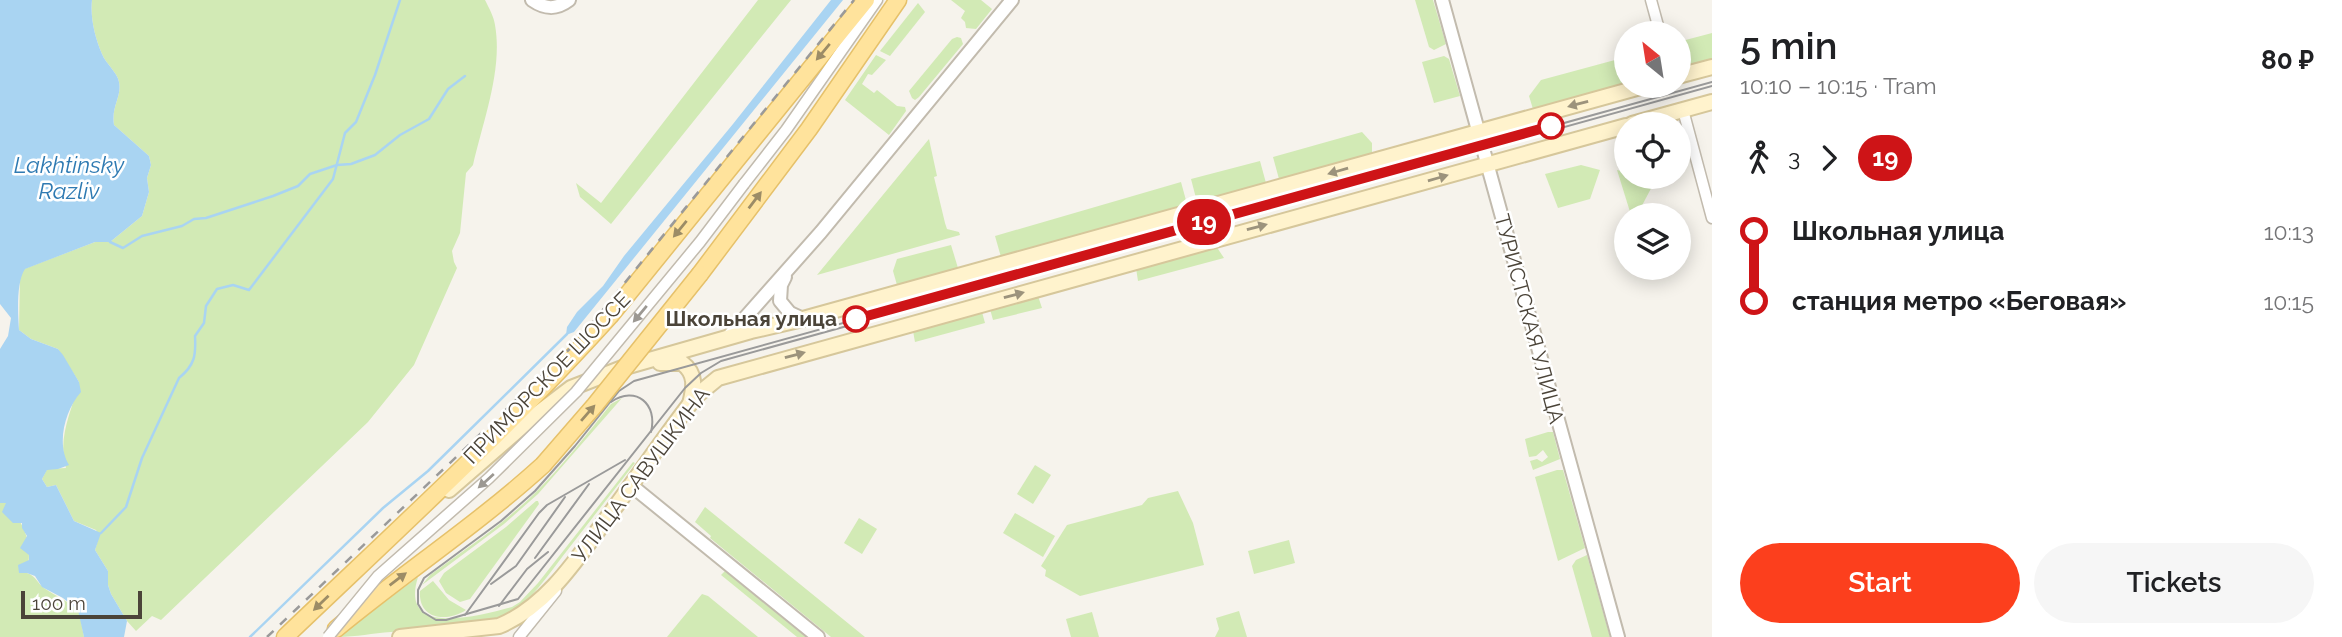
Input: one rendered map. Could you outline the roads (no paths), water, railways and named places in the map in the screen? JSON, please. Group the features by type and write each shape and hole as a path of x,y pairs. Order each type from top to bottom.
{"main road":[{"name":"ПРИМОРСКОЕ ШОССЕ","path":"285,637 497,433 596,331 866,0"},
{"path":"327,637 415,566 466,530 543,465 700,274 809,129 898,0"},
{"path":"1691,73 1712,67"},
{"path":"387,538 462,479 553,400 571,388 598,376 728,337 803,319 1614,94"},
{"path":"1676,112 1712,102"},
{"name":"УЛИЦА САВУШКИНА","path":"400,637 484,629 512,621 536,604 576,561 689,405 707,385 729,373 1614,129"},
{"path":"625,367 682,363 694,379 689,405"}],"street":[{"path":"532,0 542,7 569,0"},
{"path":"327,637 378,576 489,478 576,392 700,242 877,0"},
{"path":"728,337 795,262 1012,0"},
{"name":"ТУРИСТСКАЯ УЛИЦА","path":"1441,0 1618,637"},
{"path":"1651,0 1657,21"},
{"path":"1683,110 1712,218"},
{"path":"795,262 781,285 780,301 790,313 803,319"},
{"path":"632,486 818,637"},
{"path":"519,637 543,609 576,561"}],"water":[{"name":"Lakhtinsky Razliv","path":"0,0 92,0 92,20 97,41 119,82 114,125 149,156 151,165 147,178 149,192 142,216 110,242 95,242 25,269 18,298 19,330 31,339 58,349 79,382 81,392 75,399 64,427 63,447 69,465 47,470 42,479 47,487 56,485 74,521 101,533 95,550 108,571 111,594 127,621 124,637 84,637 78,610 42,587 35,576 19,573 18,565 29,560 29,555 20,548 27,536 22,523 13,523 2,512 6,503 0,503 0,349 8,336 11,318 0,304"},
{"path":"831,0 843,0 574,332 566,335 567,327 577,312 603,286 624,256"}],"waterway":[{"path":"101,533 126,507 142,458 179,378 193,359 195,336 204,323 206,306 217,289 233,285 249,290 333,179 345,133 356,122 400,0"},
{"path":"110,242 123,248 142,236 182,226 194,219 206,218 273,196 298,186 310,174 375,155 400,135 429,119 448,89 465,76"},
{"path":"250,637 383,508 428,471 567,334"}],"tram line":[{"path":"1712,82 634,381 619,391 535,491 501,521 424,578 418,590 418,604 423,612 436,620 446,620 518,599 685,388 701,373 721,361 1712,86"},
{"name":"19","path":"856,319 1551,126"},
{"path":"611,402 629,396 643,400 651,413 651,432"},
{"path":"465,615 547,505 625,460"},
{"path":"535,558 589,484"},
{"path":"491,584 516,566 565,497"},
{"path":"499,606 527,569 548,552"}],"railway":[{"path":"267,637 576,343 854,0"}],"place":[{"name":"Школьная улица","path":"856,319"}]}
